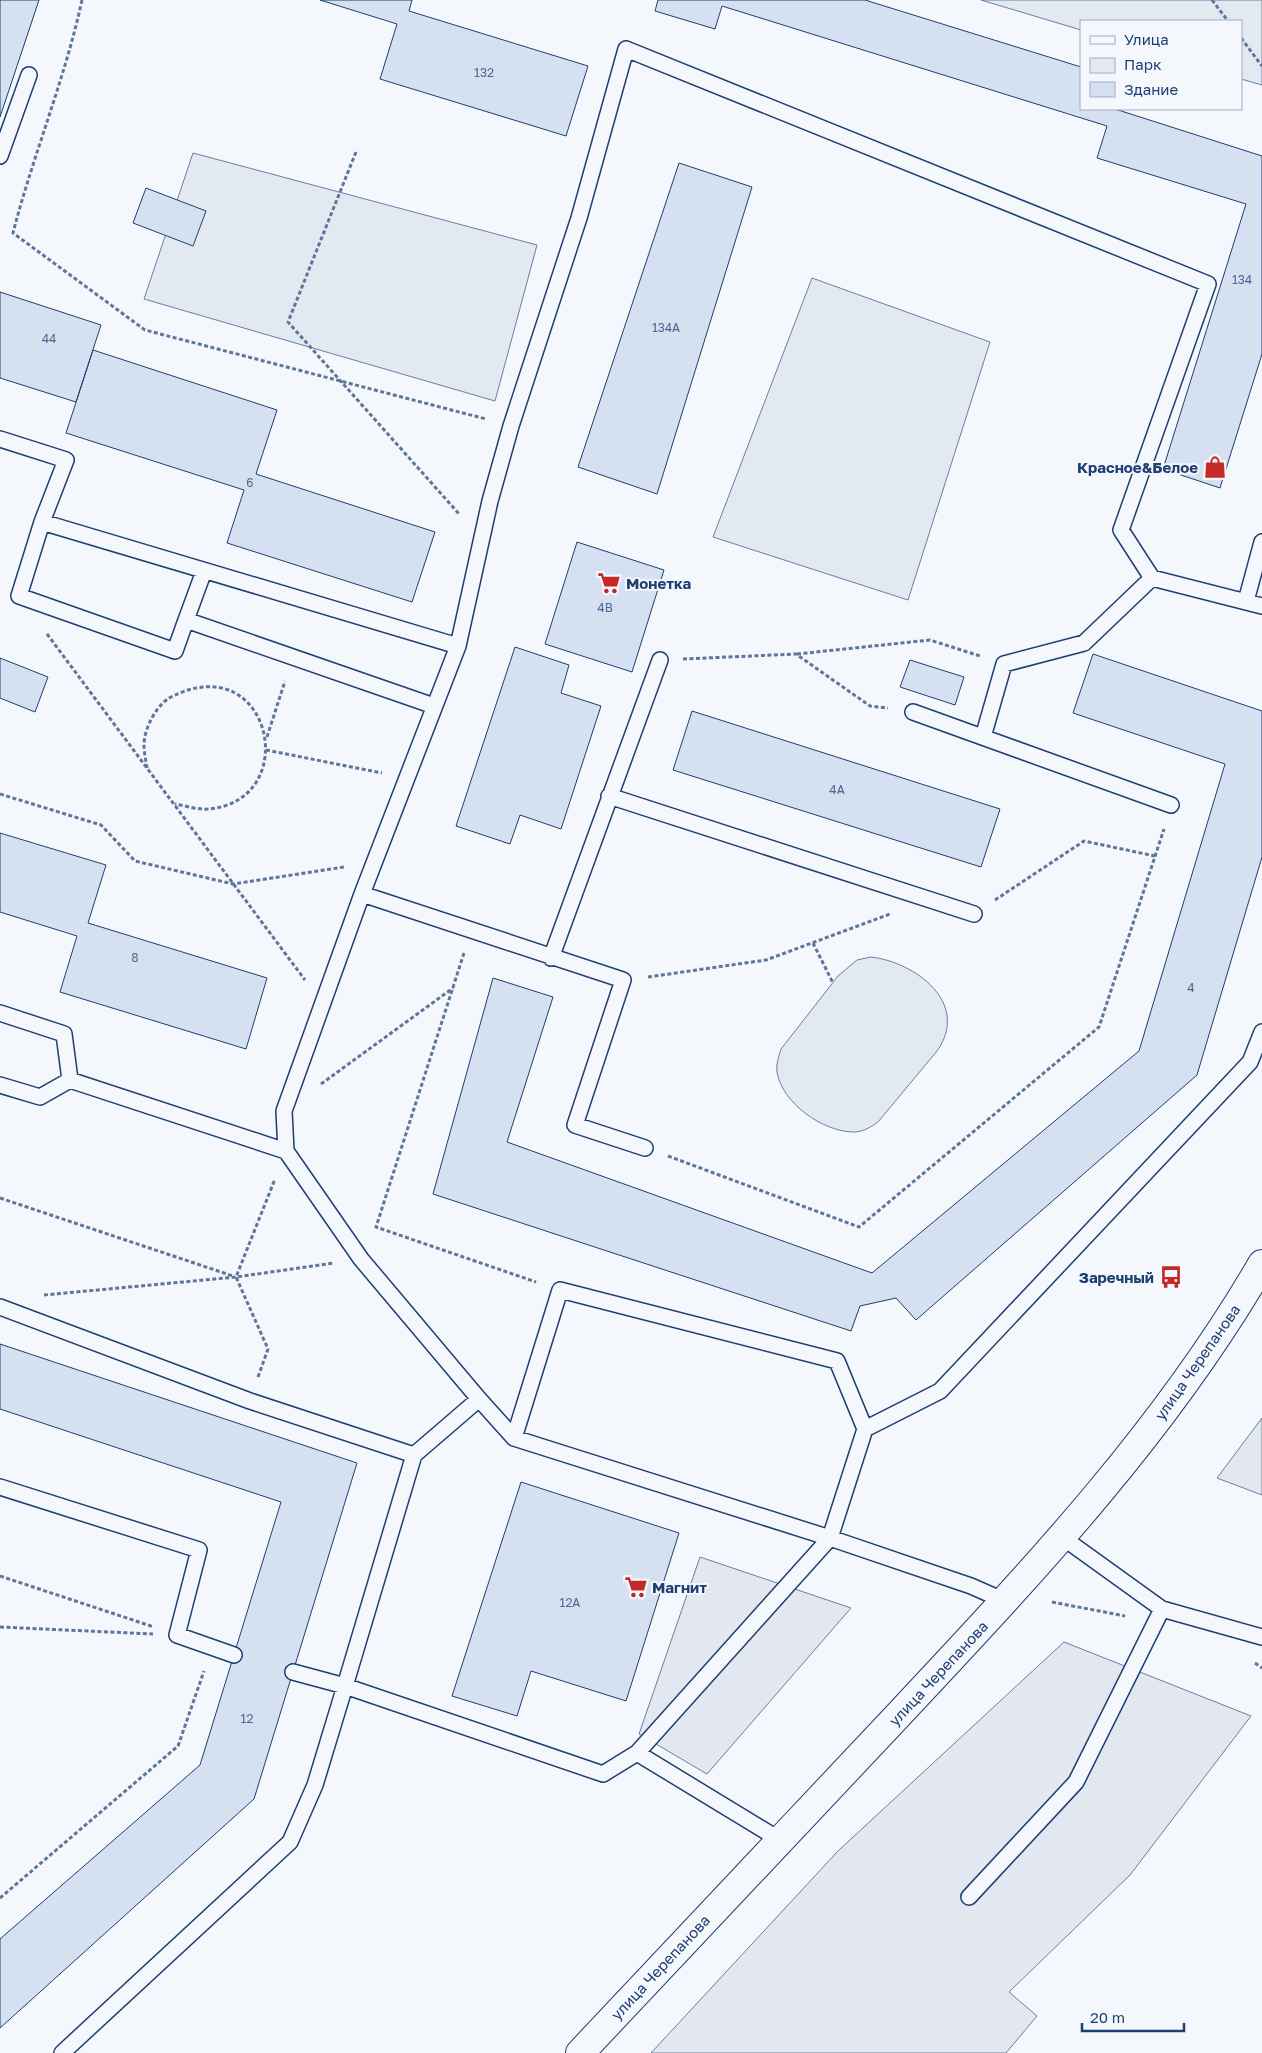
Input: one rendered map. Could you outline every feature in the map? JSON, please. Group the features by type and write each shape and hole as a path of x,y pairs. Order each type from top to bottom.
{"main road":[{"name":"улица Черепанова","path":"580,2053 1062,1538 1148,1432 1240,1302 1262,1264"}],"lane":[{"path":"1005,1601 971,1586 830,1538 514,1438 479,1400 361,1259 286,1151 284,1111 362,894 458,646 482,539 511,426 579,218 626,49 1208,284 1121,530 1152,578 1246,600 1262,606"},
{"path":"0,156 29,75"},
{"path":"0,439 66,460 42,522 19,596 175,651 204,570"},
{"path":"42,522 458,646"},
{"path":"1246,600 1262,542"},
{"path":"983,737 1004,664 1084,643 1152,578"},
{"path":"186,620 434,706"},
{"path":"550,958 660,660"},
{"path":"913,712 1171,805"},
{"path":"609,796 974,914"},
{"path":"362,894 550,958 623,980 575,1125 645,1148"},
{"path":"0,1013 64,1034 70,1080"},
{"path":"866,1429 940,1391 1250,1062 1262,1032"},
{"path":"0,1085 40,1097 70,1080 286,1151"},
{"path":"293,1672 345,1686 603,1774 637,1752 830,1538 866,1429 837,1361 560,1290 514,1438"},
{"path":"0,1306 250,1401 414,1455"},
{"path":"62,2053 290,1842 314,1785 414,1455 479,1400"},
{"path":"0,1487 199,1550 177,1635 234,1655"},
{"path":"1062,1538 1160,1615 1262,1637"},
{"path":"969,1897 1076,1782 1160,1615"},
{"path":"637,1752 780,1840"}],"path":[{"path":"82,0 73,44 23,193 13,233 145,330 511,426"},
{"path":"1212,0 1227,20"},
{"path":"1242,39 1262,66"},
{"path":"356,152 288,322 482,539"},
{"path":"19,596 323,1004"},
{"path":"660,660 796,654 930,640 1004,664"},
{"path":"796,654 870,706 913,712"},
{"path":"174,804 208,809 233,803 253,786 265,763 267,738 292,657"},
{"path":"147,769 144,744 150,720 166,699 190,688 215,686 239,696 257,714 267,738"},
{"path":"266,750 407,779"},
{"path":"0,794 101,825 135,861 233,884 374,863"},
{"path":"645,1148 859,1227 1099,1027 1171,805"},
{"path":"974,914 1084,841 1155,856"},
{"path":"623,980 766,960 929,899"},
{"path":"471,931 376,1227 560,1290"},
{"path":"813,943 833,984"},
{"path":"284,1111 453,988"},
{"path":"250,1401 268,1349 236,1277 286,1151"},
{"path":"0,1198 236,1277"},
{"path":"39,1295 236,1277 361,1259"},
{"path":"0,1576 177,1635"},
{"path":"1052,1602 1160,1615"},
{"path":"0,1627 177,1635"},
{"path":"0,1898 178,1746 212,1648"}],"green space":[{"path":"981,0 1262,0 1262,85 1242,79 1242,20 1080,20 1080,30"},
{"path":"193,153 537,245 495,401 144,299"},
{"path":"812,278 990,342 908,600 713,537"},
{"path":"871,957 905,967 920,976 933,988 943,1001 947,1017 946,1033 937,1051 878,1122 861,1131 842,1131 817,1121 795,1105 780,1083 777,1063 781,1049 838,976 857,960"}],"shaded area":[{"path":"1262,1418 1262,1495 1217,1478"},
{"path":"700,1557 851,1608 707,1774 639,1734"},
{"path":"1064,1642 1251,1716 1130,1875 1009,1992 1037,2016 1006,2053 651,2053 838,1851"}],"building":[{"path":"0,0 39,0 0,117"},
{"path":"320,0 412,0 409,11 588,66 566,136 380,79 397,24"},
{"path":"658,0 865,0 1080,67 1080,110 1118,110 1262,156 1262,354 1220,488 1163,469 1246,204 1097,158 1107,126 722,6 715,29 655,11"},
{"path":"679,163 752,187 657,494 578,467"},
{"path":"146,188 206,211 193,246 133,223"},
{"path":"0,292 101,325 76,402 0,378"},
{"path":"93,350 277,410 256,474 435,532 412,602 227,543 244,490 66,433"},
{"path":"577,542 664,570 632,672 545,644"},
{"path":"515,647 569,665 561,693 601,706 561,829 520,815 510,844 456,826"},
{"path":"1093,654 1262,711 1262,857 1197,1075 916,1320 896,1298 860,1306 851,1331 433,1194 493,978 553,997 507,1142 872,1273 1139,1051 1225,764 1073,713"},
{"path":"0,658 48,677 35,712 0,698"},
{"path":"910,660 964,677 955,705 900,687"},
{"path":"692,711 1000,809 981,867 673,770"},
{"path":"0,833 106,865 88,923 267,978 246,1049 60,992 77,936 0,912"},
{"path":"0,1344 357,1463 254,1799 0,2028 0,1939 200,1765 281,1502 0,1409"},
{"path":"521,1482 679,1533 626,1701 531,1671 517,1716 452,1696"}],"place":[{"name":"Красное&Белое","path":"1215,467"},
{"name":"Монетка","path":"609,583"},
{"name":"Заречный","path":"1171,1277"},
{"name":"Магнит","path":"636,1587"}]}
